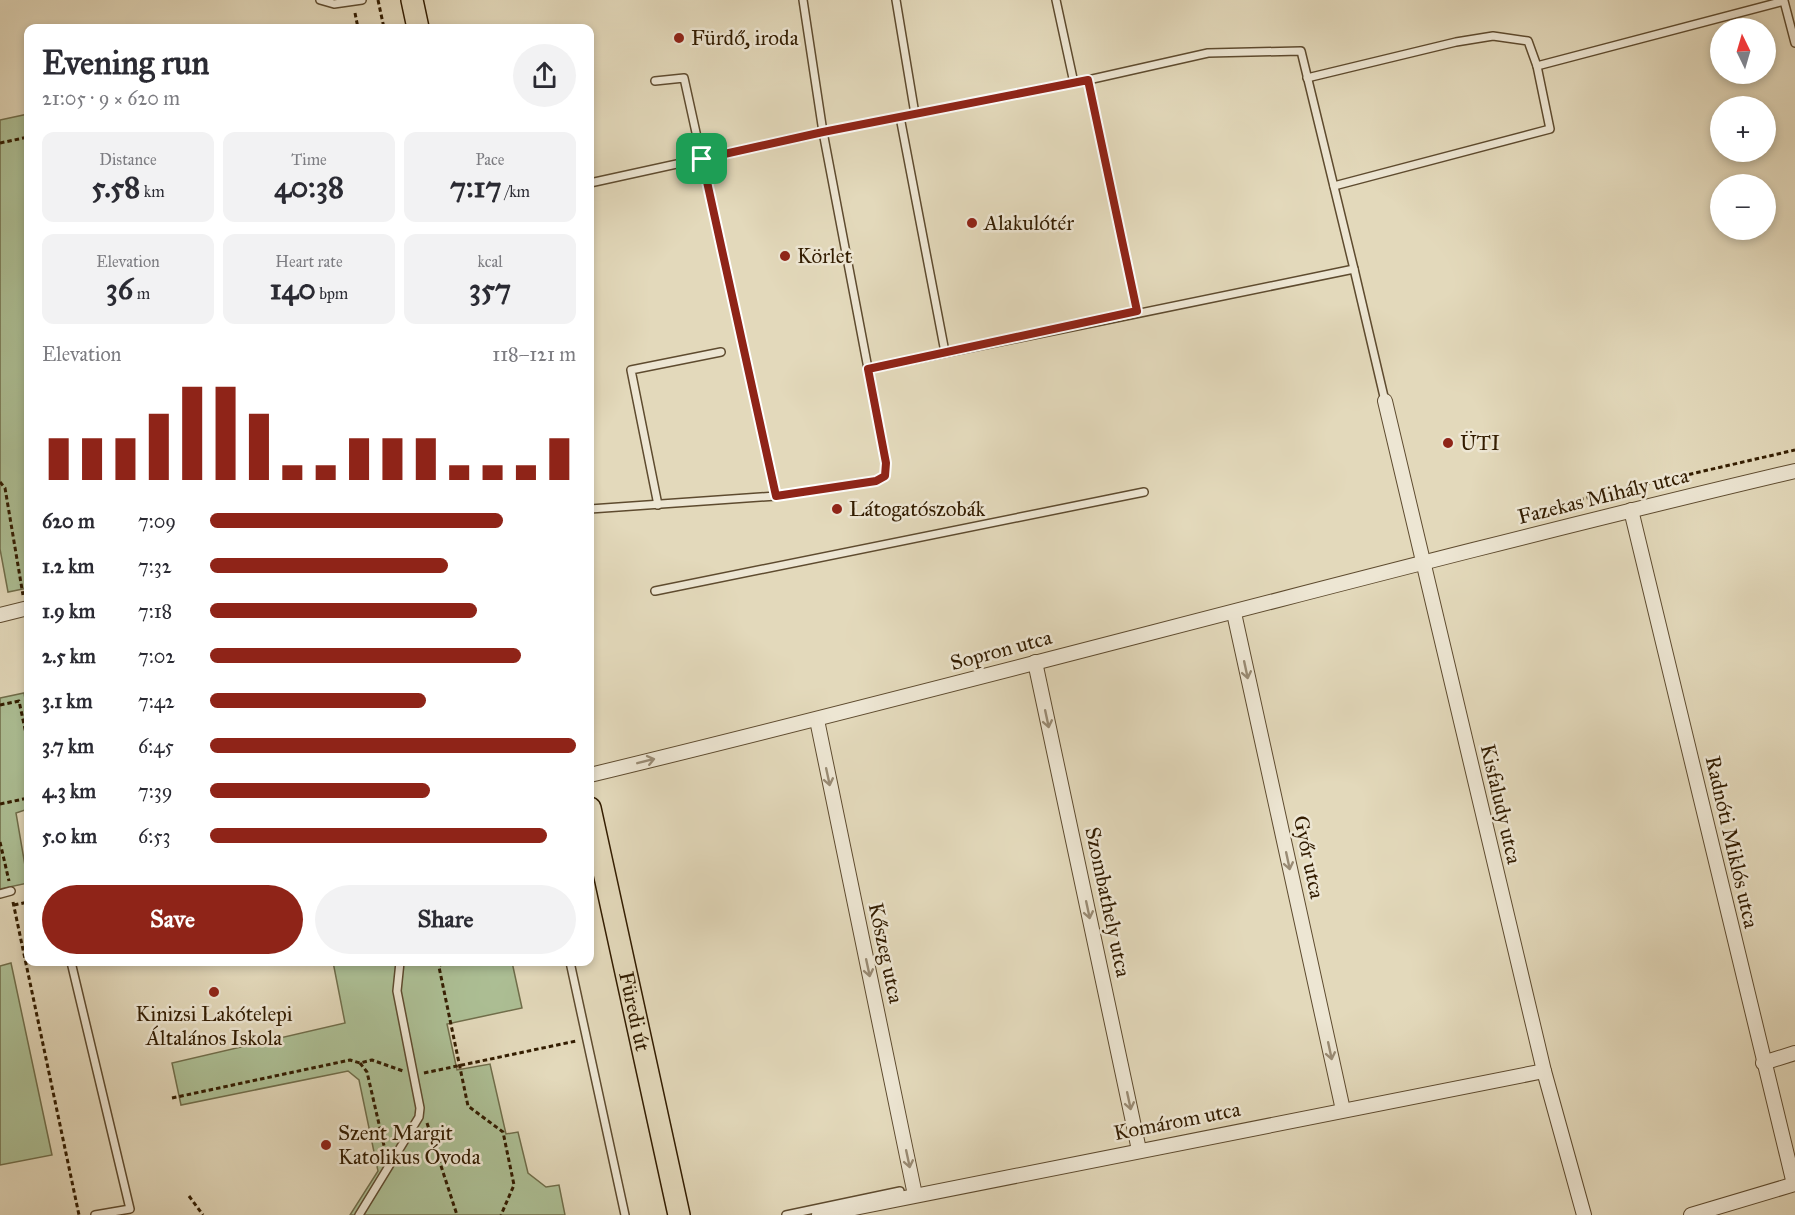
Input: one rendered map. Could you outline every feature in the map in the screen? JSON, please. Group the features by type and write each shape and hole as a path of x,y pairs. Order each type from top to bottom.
{"main road":[{"path":"412,0 417,24"},
{"name":"Füredi út","path":"594,826 679,1215"}],"street":[{"name":"Kisfaludy utca","path":"1385,401 1544,1071 1584,1215"},
{"name":"Fazekas Mihály utca","path":"1422,563 1795,471"},
{"name":"Radnóti Miklós utca","path":"1631,510 1794,1184"},
{"name":"Sopron utca","path":"594,774 817,720 1422,563"},
{"path":"0,615 24,610"},
{"name":"Győr utca","path":"1234,613 1342,1110"},
{"name":"Szombathely utca","path":"1035,662 1139,1150"},
{"name":"Kőszeg utca","path":"817,720 915,1195"},
{"path":"1763,1063 1795,1053"},
{"name":"Komárom utca","path":"819,1215 887,1197 915,1195 1544,1071"},
{"path":"1691,1215 1794,1184"}],"lane":[{"path":"320,0 334,4 362,0"},
{"path":"594,509 776,496 876,481 885,476 886,463 823,132 803,0"},
{"path":"896,0 915,114"},
{"path":"1056,0 1074,83"},
{"path":"1537,66 1784,1 1795,43"},
{"path":"1307,78 1456,42 1493,36 1528,41 1537,66 1550,129 1334,186"},
{"path":"594,182 823,132 1074,83 1208,53 1301,51 1385,401"},
{"path":"655,81 684,78 776,496"},
{"path":"1088,80 1137,311"},
{"path":"900,117 945,352"},
{"path":"868,369 1137,311 1354,269"},
{"path":"658,505 631,370 721,352"},
{"path":"655,591 1144,492"},
{"path":"0,894 11,891"},
{"path":"71,966 130,1209 95,1215"},
{"path":"359,1215 416,1126 420,1108 397,991 400,966"},
{"path":"571,966 624,1215"},
{"path":"786,1215 887,1197 900,1191"}],"path":[{"path":"378,0 383,24"},
{"path":"353,2 357,24"},
{"path":"0,143 24,137"},
{"path":"1543,532 1539,509 1795,450"},
{"path":"0,482 6,488 24,592"},
{"path":"0,705 20,701 24,722"},
{"path":"0,804 24,799"},
{"path":"0,842 24,953"},
{"path":"14,905 24,903"},
{"path":"27,966 79,1215"},
{"path":"440,966 468,1106 503,1132 514,1185 501,1215"},
{"path":"172,1098 350,1060 360,1063 372,1060 413,1075 587,1038"},
{"path":"360,1063 366,1071 389,1168"},
{"path":"420,1108 430,1128 457,1215"},
{"path":"189,1196 203,1215"}],"green space":[{"path":"24,115 24,589 8,592 0,549 0,120"},
{"path":"24,693 24,810 16,813 24,860 24,884 0,889 0,698"},
{"path":"11,963 52,1155 0,1165 0,966"},
{"path":"334,966 513,966 522,1008 447,1024 457,1070 490,1064 506,1134 518,1132 528,1173 546,1187 559,1185 565,1215 350,1215 378,1171 359,1080 348,1071 181,1105 172,1063 345,1023"}],"place":[{"name":"Fürdő, iroda","path":"679,38"},
{"name":"Alakulótér","path":"972,223"},
{"name":"Körlet","path":"785,256"},
{"name":"ÜTI","path":"1448,443"},
{"name":"Látogatószobák","path":"837,509"},
{"name":"Kinizsi Lakótelepi Általános Iskola","path":"214,992"},
{"name":"Szent Margit Katolikus Óvoda","path":"326,1145"}],"route":[{"path":"1088,80 1137,311 868,369 886,463 885,476 876,481 776,496 702,159 823,132 1088,80"}]}
